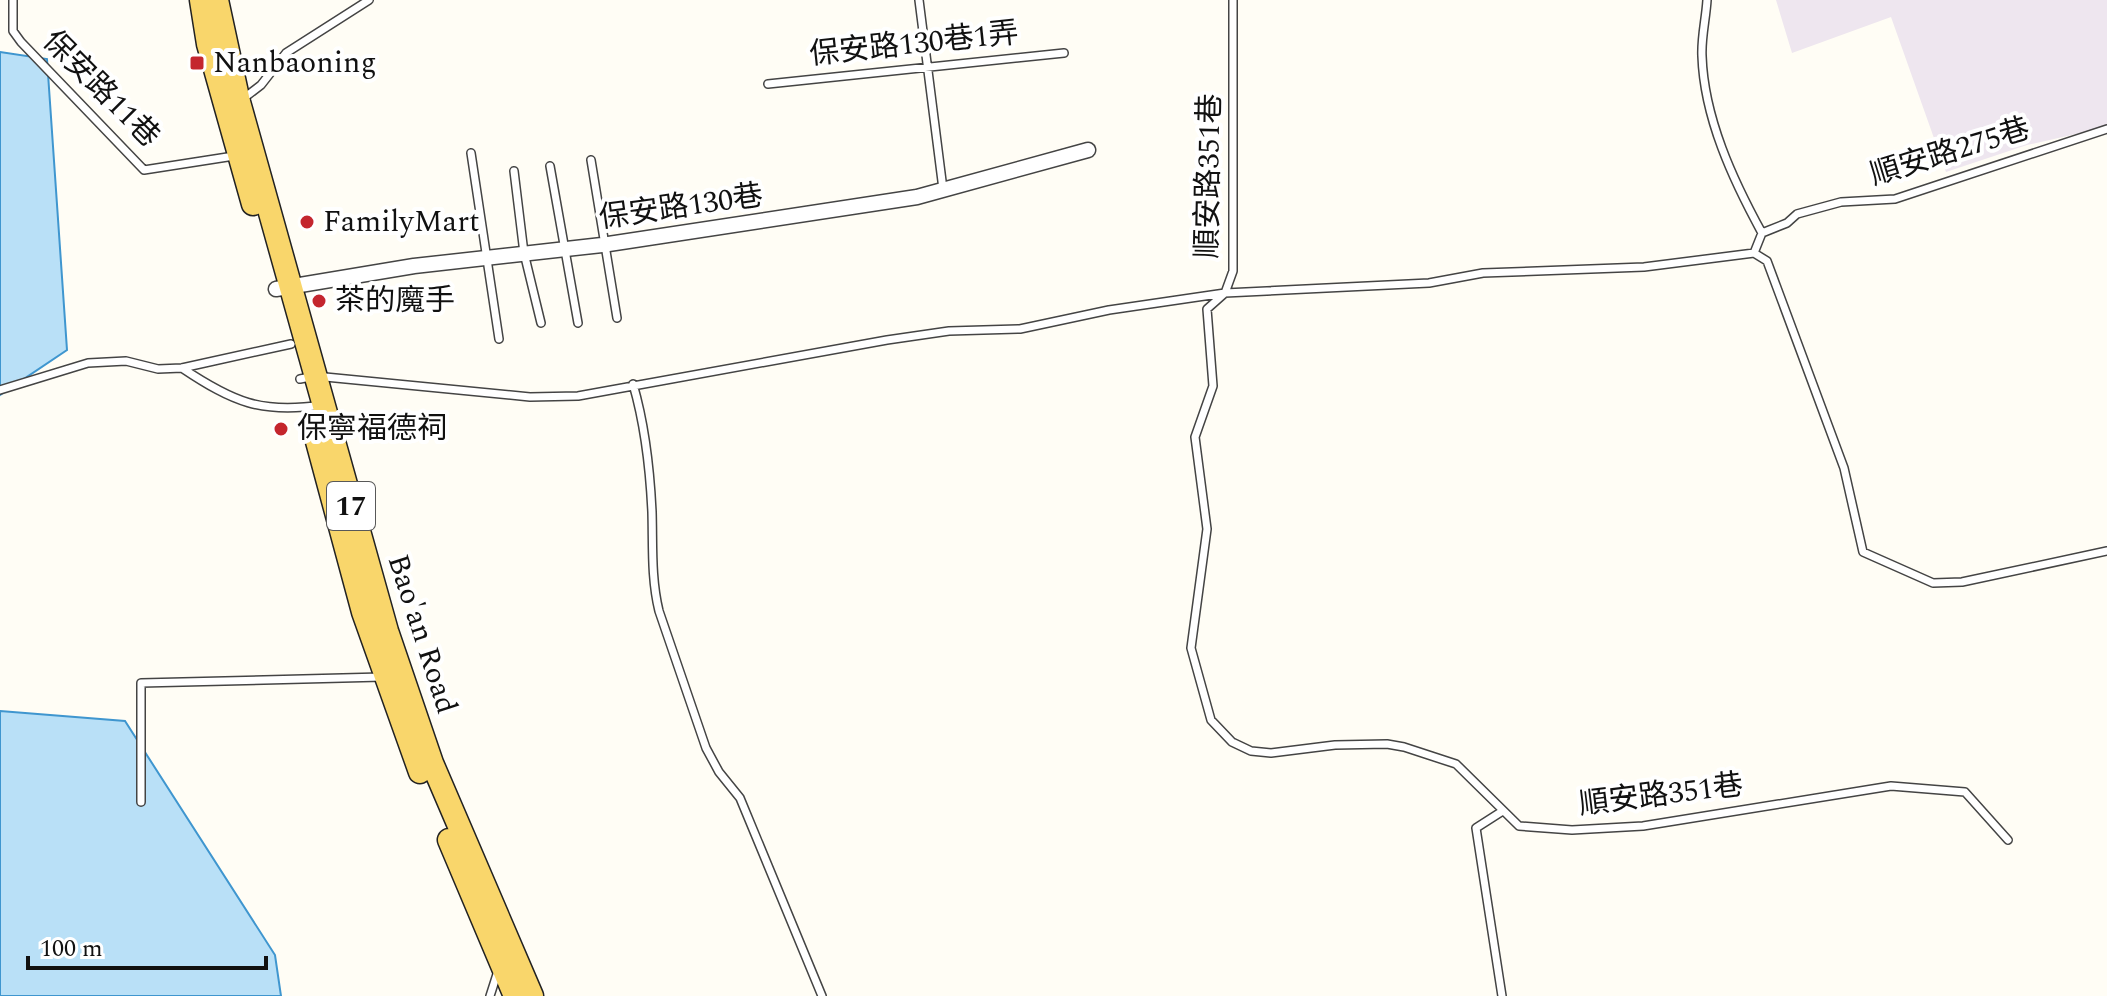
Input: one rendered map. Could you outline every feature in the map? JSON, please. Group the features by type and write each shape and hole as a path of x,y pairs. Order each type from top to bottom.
{"main road":[{"name":"Bao'an Road","path":"201,0 308,377 384,677 422,777 515,996"},
{"name":"Bao'an Road","path":"217,0 238,155 283,288 291,344 308,377"},
{"name":"Bao'an Road","path":"314,406 432,763 532,996"}],"street":[{"name":"保安路130巷","path":"283,288 414,266 602,245 943,192 1088,150"}],"lane":[{"name":"保安路11巷","path":"13,0 13,31 21,42 144,170 238,155"},
{"path":"232,106 261,85 286,53 369,0"},
{"path":"919,0 943,192"},
{"name":"順安路351巷","path":"1233,0 1233,271 1225,293 1207,309 1213,386 1195,437 1207,529 1191,648 1211,720 1232,742 1251,751 1290,753 1335,745 1387,744 1440,757 1456,764 1483,788 1501,812 1519,826 1603,830 1891,786 1965,792 2008,840"},
{"path":"1707,0 1701,55 1708,101 1736,184 1762,233 1754,253"},
{"name":"保安路130巷1弄","path":"768,84 1064,53"},
{"name":"順安路275巷","path":"1762,233 1787,223 1797,214 1841,202 1895,199 2107,129"},
{"path":"471,153 499,339"},
{"path":"591,160 602,245 617,318"},
{"path":"550,166 578,323"},
{"path":"514,171 524,253 541,323"},
{"path":"308,377 530,397 578,396 887,340 949,331 1020,329 1109,310 1225,293 1318,286 1403,285 1483,273 1644,267 1754,253 1767,261 1836,446 1863,552 1933,583 1962,582 2107,551"},
{"path":"0,390 88,363 126,361 158,369 182,368 291,344"},
{"path":"182,368 246,404 275,410 314,406"},
{"path":"633,384 643,424 652,509 654,589 659,611 706,748 719,772 740,798 822,996"},
{"path":"141,802 141,683 384,677"},
{"path":"1501,812 1476,828 1502,996"},
{"path":"490,996 501,961"}],"shaded area":[{"path":"1776,0 2107,0 2107,127 2027,145 1946,172 1891,17 1792,53"}],"water":[{"path":"0,52 47,59 67,350 0,395"},
{"path":"0,711 125,721 275,955 281,996 0,996"}],"place":[{"name":"Nanbaoning","path":"197,63"},
{"name":"FamilyMart","path":"307,222"},
{"name":"茶的魔手","path":"319,301"},
{"name":"保寧福德祠","path":"281,429"}]}
